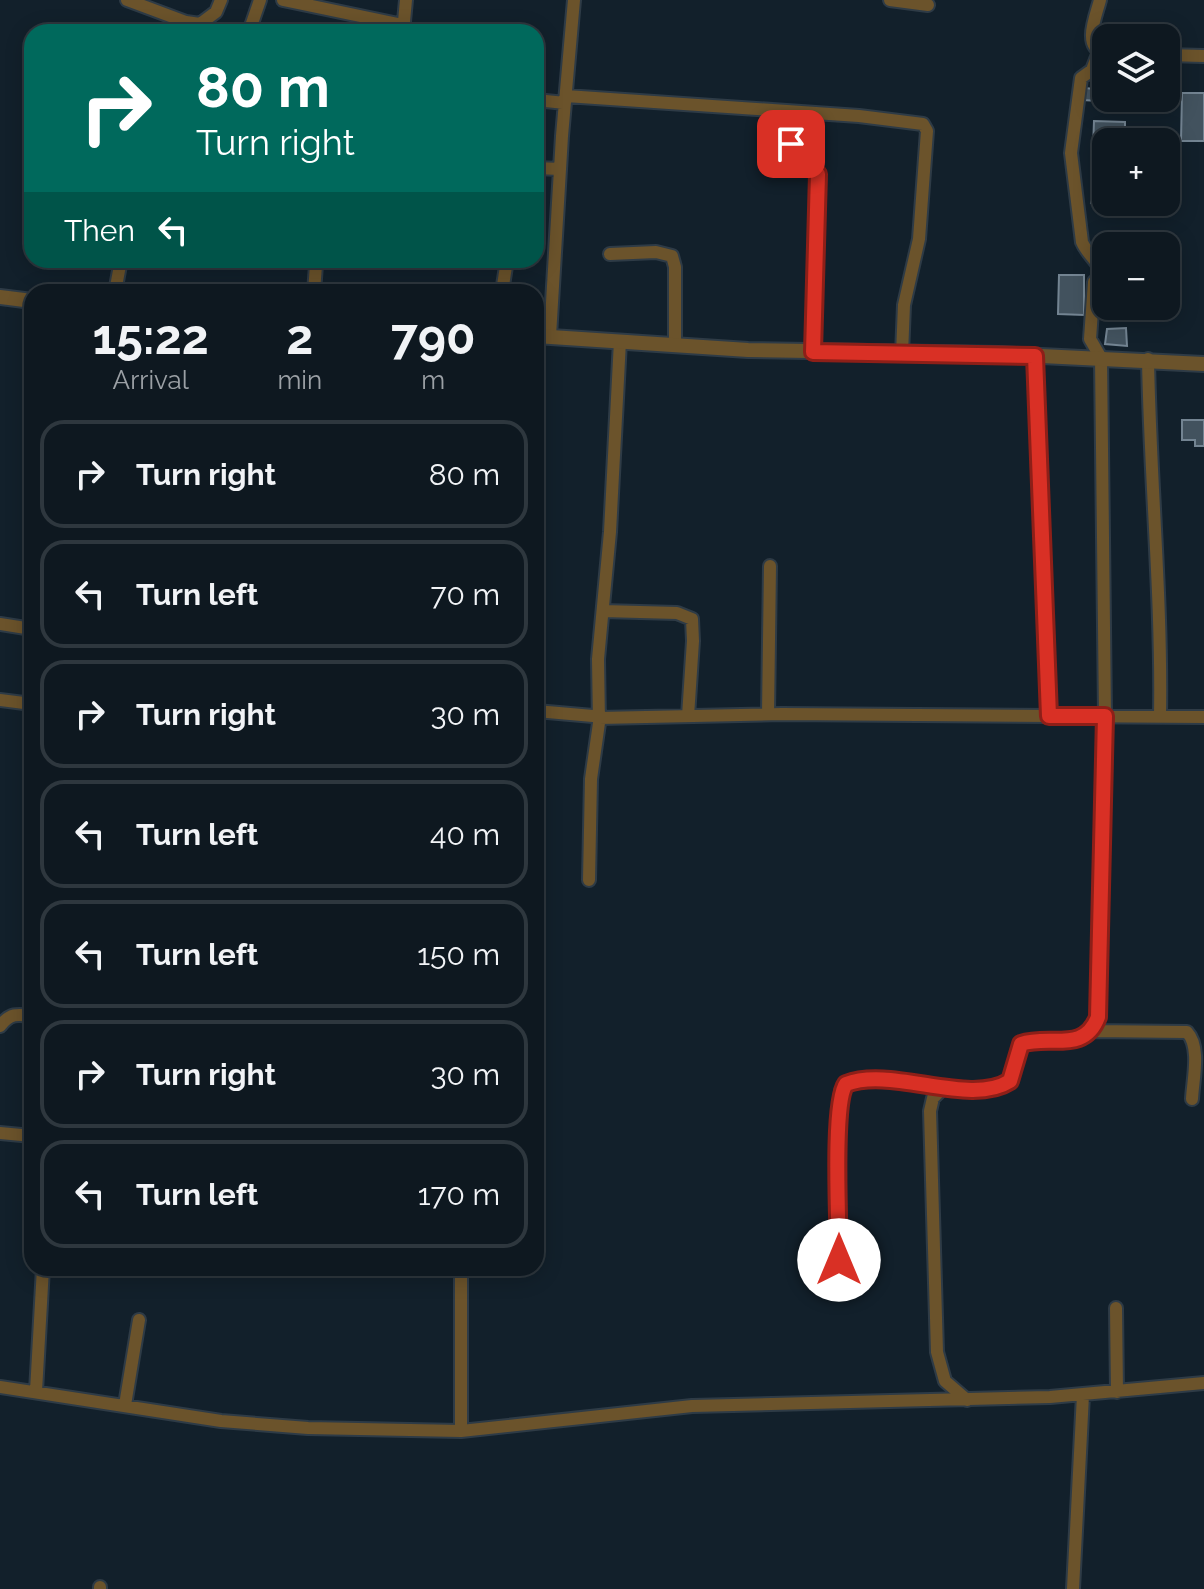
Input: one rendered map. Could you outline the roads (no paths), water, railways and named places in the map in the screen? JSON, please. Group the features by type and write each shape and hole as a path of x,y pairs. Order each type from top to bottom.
{"street":[{"path":"127,0 186,22 200,24 216,12 221,0"},
{"path":"252,24 260,0"},
{"path":"283,0 382,24"},
{"path":"404,24 406,0"},
{"path":"544,326 574,0"},
{"path":"890,0 928,5"},
{"path":"1095,24 1100,0"},
{"path":"1180,55 1204,56"},
{"path":"1091,1031 1098,1017 1105,716 1101,358 1090,339 1094,282 1103,274 1082,242 1071,153 1081,78 1092,70"},
{"path":"544,100 793,112 923,124 927,131 919,239 904,305 902,354"},
{"path":"793,112 792,153 796,161 818,174 813,352"},
{"path":"544,168 560,169"},
{"path":"610,254 656,252 672,256 675,267 675,346"},
{"path":"0,297 24,300"},
{"path":"544,336 813,352 1148,359 1204,364"},
{"path":"589,880 591,779 599,716 598,659 620,341"},
{"path":"1035,356 1049,716"},
{"path":"1148,359 1149,447 1161,670 1160,716"},
{"path":"768,714 770,566"},
{"path":"603,611 677,613 692,619 688,716"},
{"path":"0,624 24,628"},
{"path":"0,700 24,703"},
{"path":"544,712 593,716 1204,717"},
{"path":"0,1026 8,1016 24,1016"},
{"path":"838,1286 838,1121 841,1091 846,1084 868,1079 978,1089 1003,1086 1010,1081 1021,1044 1077,1039 1091,1031 1187,1032 1192,1036 1195,1057 1192,1099"},
{"path":"944,1087 933,1098 930,1111 937,1352 945,1381 967,1400"},
{"path":"0,1133 24,1138"},
{"path":"36,1391 43,1276"},
{"path":"461,1276 461,1431"},
{"path":"1116,1308 1117,1392"},
{"path":"125,1405 139,1320"},
{"path":"0,1387 211,1420 290,1427 461,1431 692,1406 1083,1395 1204,1383"},
{"path":"1073,1589 1083,1395"}]}
